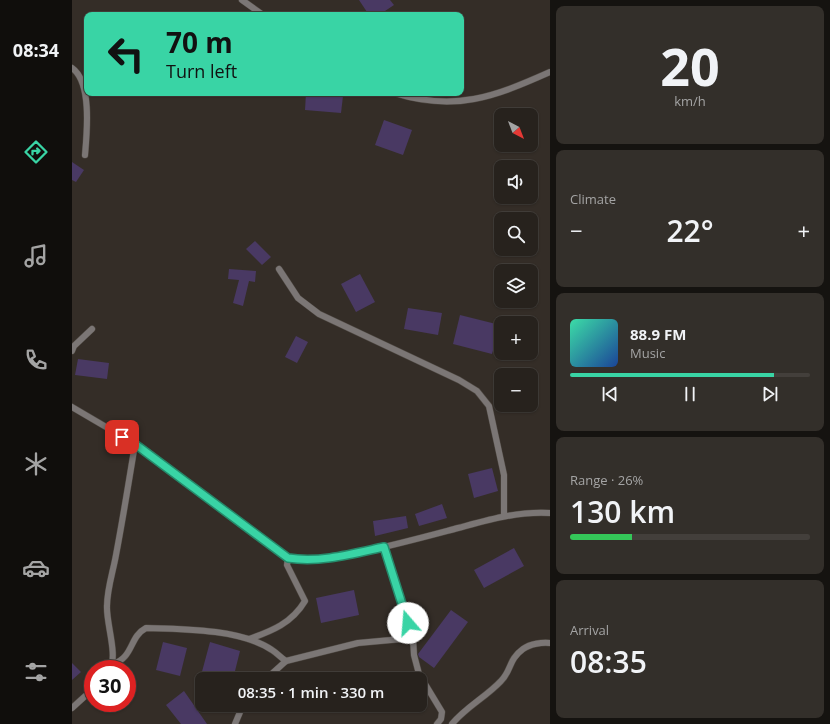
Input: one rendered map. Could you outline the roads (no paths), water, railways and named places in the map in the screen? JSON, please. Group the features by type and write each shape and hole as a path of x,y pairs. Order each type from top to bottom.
{"street":[{"path":"242,0 259,12"},
{"path":"72,68 78,72 82,80 84,91"},
{"path":"408,96 432,101 456,103 506,91 550,72"},
{"path":"85,96 88,122 85,155"},
{"path":"278,269 298,298 319,314 459,380 477,391 489,406 504,475 504,516"},
{"path":"72,351 74,346 92,329"},
{"path":"72,407 135,444 288,558 303,560 336,557 384,547 504,516 539,512 550,513"},
{"path":"110,660 106,607 110,581 116,558 135,444"},
{"path":"384,547 413,638 414,655 419,674 442,712 441,719 438,724"},
{"path":"249,639 272,631 284,624 300,609 305,601 287,565 288,558"},
{"path":"123,660 139,634 146,628 196,630 249,639 271,649 286,662"},
{"path":"274,672 286,662 358,643 413,638"},
{"path":"452,724 500,682 508,672 510,662 524,648 543,642 550,643"},
{"path":"72,708 84,697"},
{"path":"235,724 240,712"}]}
